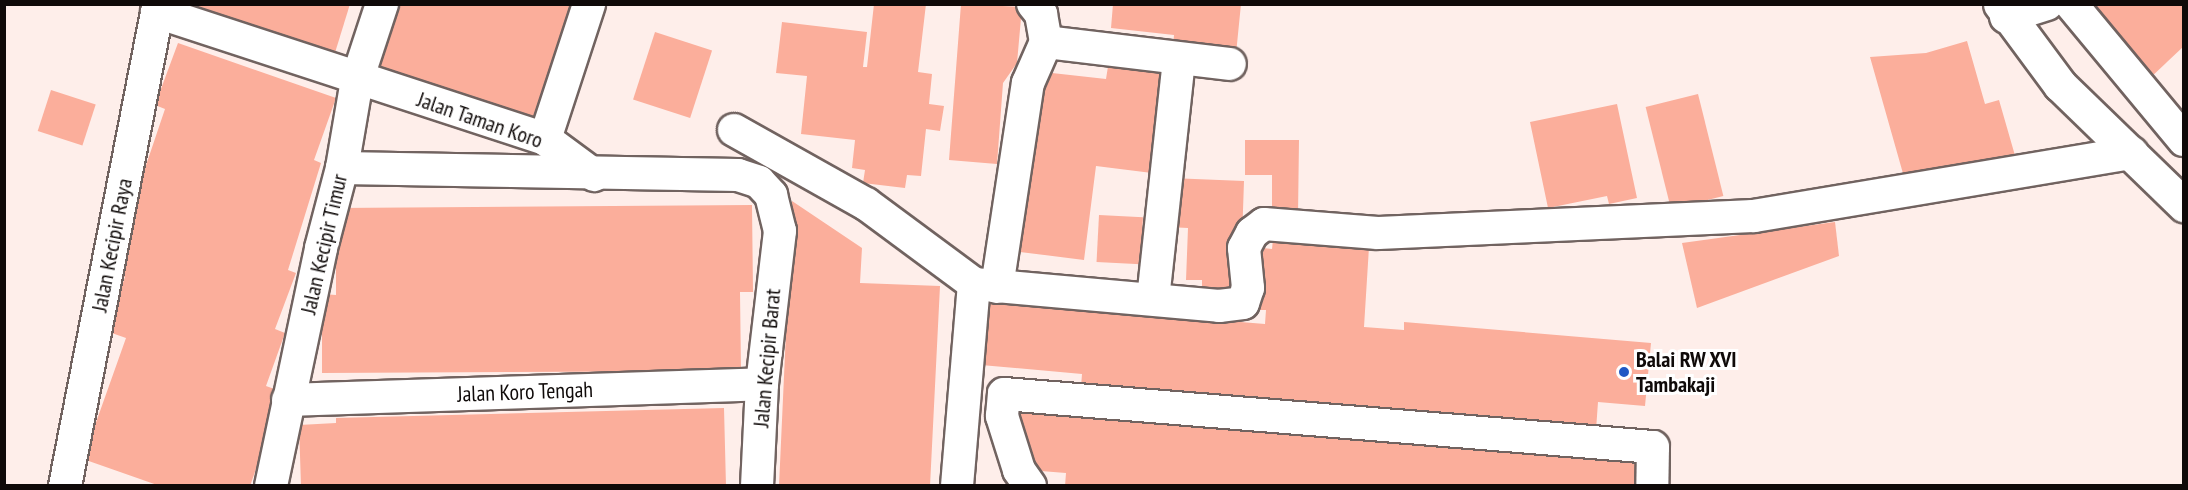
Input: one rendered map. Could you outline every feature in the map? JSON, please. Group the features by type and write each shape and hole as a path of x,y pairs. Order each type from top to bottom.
{"street":[{"name":"Jalan Kecipir Timur","path":"271,486 288,400 342,168 357,80 381,4"},
{"path":"545,139 589,4"},
{"path":"957,486 986,285 1028,83 1046,42 1041,14 1033,4"},
{"path":"2047,4 2003,11 2060,85 2184,205"},
{"path":"2071,4 2184,140"},
{"name":"Jalan Taman Koro","path":"158,8 357,80 545,139 594,175"},
{"name":"Jalan Kecipir Raya","path":"75,483 158,8"},
{"path":"1046,42 1230,64"},
{"path":"1153,299 1179,59"},
{"path":"734,130 866,204 986,285 1219,306 1243,303 1248,288 1244,248 1252,233 1264,224 1378,233 1754,216 2132,153"},
{"name":"Jalan Taman Koro","path":"342,168 594,175 738,175 759,182 771,195 780,231"},
{"name":"Jalan Kecipir Barat","path":"757,486 762,384 780,231"},
{"name":"Jalan Koro Tengah","path":"288,400 762,384"},
{"path":"1030,486 1019,470 1002,416 1004,394 1653,447 1652,486"}],"building":[{"path":"183,4 350,4 334,56"},
{"path":"397,4 570,4 534,122 376,72"},
{"path":"874,4 926,4 918,72 932,74 929,104 944,106 940,131 926,129 921,176 907,175 905,188 863,183 865,170 852,168 855,140 801,134 807,76 776,73 782,22 867,32 863,67 867,67"},
{"path":"961,4 1022,7 1017,63 1003,83 997,164 949,160"},
{"path":"1113,4 1241,4 1236,54 1173,47 1174,35 1111,28"},
{"path":"2084,4 2184,4 2184,46 2149,79"},
{"path":"655,32 712,51 690,118 633,100"},
{"path":"1967,41 1985,104 1999,100 2016,159 1904,177 1870,57 1926,53"},
{"path":"178,43 336,98 314,160 321,163 288,270 296,273 275,329 285,333 266,386 283,392 250,486 160,486 83,459 126,338 106,331 125,277 110,272 165,109 155,105"},
{"path":"1110,54 1166,61 1152,173 1096,166 1084,260 1013,251 1034,71 1106,79"},
{"path":"51,90 96,105 82,145 38,131"},
{"path":"1698,94 1723,196 1671,209 1646,107"},
{"path":"1617,104 1637,198 1609,204 1607,196 1548,208 1530,122"},
{"path":"1245,140 1299,140 1298,215 1272,215 1272,175 1245,175"},
{"path":"1170,178 1244,181 1240,299 1202,298 1202,280 1186,280 1188,228 1168,227"},
{"path":"792,201 862,248 860,283 940,286 930,486 779,486"},
{"path":"752,205 753,292 740,292 741,371 322,373 322,294 336,295 336,208"},
{"path":"1099,215 1143,217 1140,264 1097,262"},
{"path":"1835,222 1839,256 1697,308 1682,243"},
{"path":"1273,239 1369,247 1364,327 1404,330 1404,322 1651,343 1645,406 1598,402 1596,430 1081,387 1082,374 981,365 986,301 1265,324 1266,310 1258,310 1263,248 1272,249"},
{"path":"1021,403 1644,460 1641,486 1065,486 1066,473 1028,470 1018,439"},
{"path":"724,408 726,486 301,486 299,425 336,423 336,418"}],"place":[{"name":"Balai RW XVI Tambakaji","path":"1624,372"}]}
